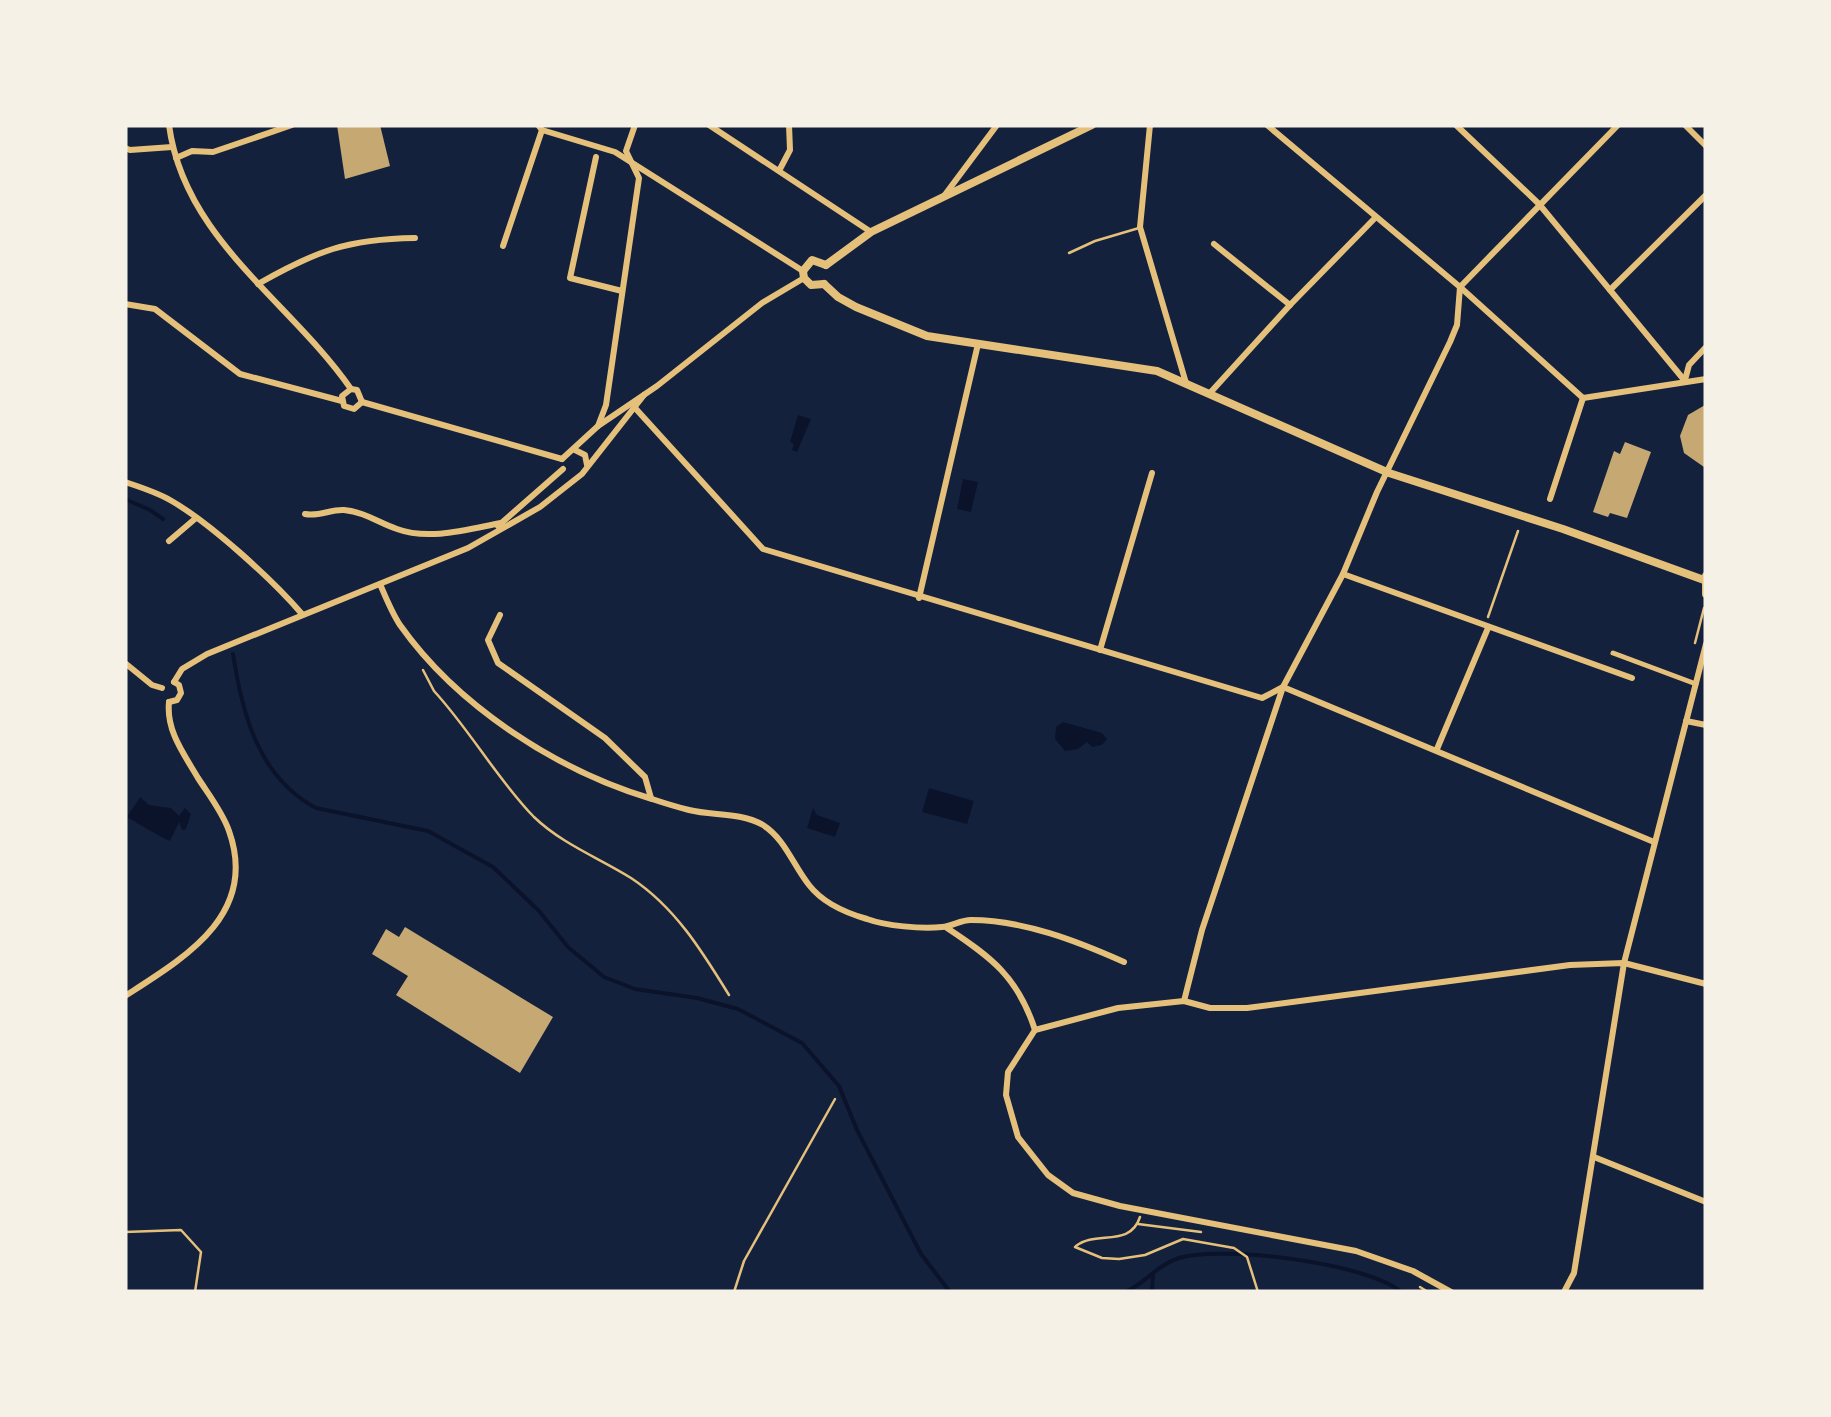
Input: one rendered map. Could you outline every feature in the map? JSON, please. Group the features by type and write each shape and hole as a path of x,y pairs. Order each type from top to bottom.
{"street":[{"path":"170,125 176,158 204,218 351,389"},
{"path":"176,158 192,151 214,152 292,125"},
{"path":"598,426 606,405 638,178 626,151 634,125"},
{"path":"708,125 872,232"},
{"path":"780,169 790,150 790,125"},
{"path":"943,198 997,125"},
{"path":"826,264 872,232 1092,125"},
{"path":"1150,125 1140,228 1186,383"},
{"path":"1267,125 1460,286 1583,398"},
{"path":"1184,1001 1202,930 1283,687 1343,574 1457,325 1460,286 1618,125"},
{"path":"1685,125 1706,146"},
{"path":"1461,127 1539,204 1685,381"},
{"path":"503,246 540,128 615,152 816,286 828,278 826,264"},
{"path":"125,148 172,147"},
{"path":"596,157 570,278 622,291"},
{"path":"1610,290 1706,194"},
{"path":"1210,394 1290,304 1375,218"},
{"path":"258,284 310,255 340,245 377,238 415,238"},
{"path":"1214,244 1290,304"},
{"path":"562,459 598,426 803,275 812,260 826,264"},
{"path":"824,284 838,298 927,336 1158,371 1388,473 1705,578 1706,594"},
{"path":"125,304 155,309 240,374 342,401 349,408 354,409 362,402"},
{"path":"918,598 978,344"},
{"path":"1685,381 1689,365 1706,346"},
{"path":"1583,398 1706,379"},
{"path":"342,401 344,393 351,389 358,390 362,402"},
{"path":"125,663 152,685 162,688 174,682 182,669 207,654 486,537 540,507 585,470 644,395"},
{"path":"1550,498 1583,398"},
{"path":"362,402 562,459"},
{"path":"636,409 763,548 918,598 1262,698 1283,687 1437,748 1654,842"},
{"path":"575,450 584,455 585,470"},
{"path":"562,459 568,474 585,470"},
{"path":"486,537 563,469"},
{"path":"1100,650 1152,473"},
{"path":"125,482 170,500 196,518 303,614"},
{"path":"305,514 315,516 341,510 367,514 409,533 456,532 501,523"},
{"path":"169,541 196,518"},
{"path":"1343,574 1632,678"},
{"path":"380,584 397,622 416,646 459,688 525,741 584,775 690,811 738,816 766,828 826,902 870,921 918,928 946,927 968,920 1006,924 1076,940 1124,962"},
{"path":"500,615 488,640 498,663 605,738 645,776 652,799"},
{"path":"1437,748 1488,628"},
{"path":"1564,1292 1574,1272 1624,963 1706,644"},
{"path":"1613,653 1696,684"},
{"path":"169,702 181,696 180,687 174,682"},
{"path":"162,688 162,696 169,702"},
{"path":"125,996 185,958 211,933 228,904 236,874 228,829 176,742 169,702"},
{"path":"1686,721 1706,726"},
{"path":"946,927 994,960 1026,1001 1035,1030"},
{"path":"1451,1292 1413,1271 1356,1251 1142,1210 1073,1192 1048,1176 1018,1136 1006,1095 1008,1072 1035,1030 1118,1008 1184,1001 1210,1008 1247,1008 1570,965 1624,963 1706,984"},
{"path":"1594,1157 1706,1202"}],"lane":[{"path":"1069,253 1095,240 1140,228"}],"path":[{"path":"1488,628 1488,615 1518,531"},
{"path":"416,646 434,690 535,817 560,838 633,880 670,911 695,940 729,995"},
{"path":"734,1292 744,1261 834,1099"},
{"path":"1142,1210 1138,1224 1127,1234 1086,1240 1075,1247 1102,1258 1119,1259 1145,1256 1183,1239 1238,1249 1250,1266 1258,1292"},
{"path":"1138,1224 1208,1233"},
{"path":"125,1232 181,1230 201,1252 195,1292"},
{"path":"1418,1285 1428,1292"}],"water":[{"path":"798,415 811,419 797,452 790,442"},
{"path":"963,479 978,482 971,512 957,509"},
{"path":"1063,722 1102,733 1107,739 1102,745 1092,747 1087,742 1078,749 1065,751 1055,739 1056,727"},
{"path":"929,788 974,801 967,824 922,812"},
{"path":"140,797 149,805 171,808 179,816 185,808 191,814 186,829 182,830 179,822 170,841 127,817"},
{"path":"813,808 817,815 840,823 835,837 807,828"}],"building":[{"path":"337,125 380,125 390,166 345,179"},
{"path":"1705,405 1704,467 1684,453 1680,436 1688,415"},
{"path":"1625,442 1651,452 1627,518 1593,512 1614,451 1620,454"},
{"path":"405,927 553,1017 520,1073 396,995 408,976 372,954 386,929 399,937"}],"waterway":[{"path":"125,499 163,519"},
{"path":"233,654 256,741 280,779 296,795 316,808 428,831 493,867 539,911 568,947 604,977 635,989 738,1009 802,1043 839,1086 857,1130 921,1254 950,1292"},
{"path":"1125,1292 1176,1259 1225,1254 1327,1265 1358,1272 1401,1292"},
{"path":"1152,1292 1153,1273"}]}
